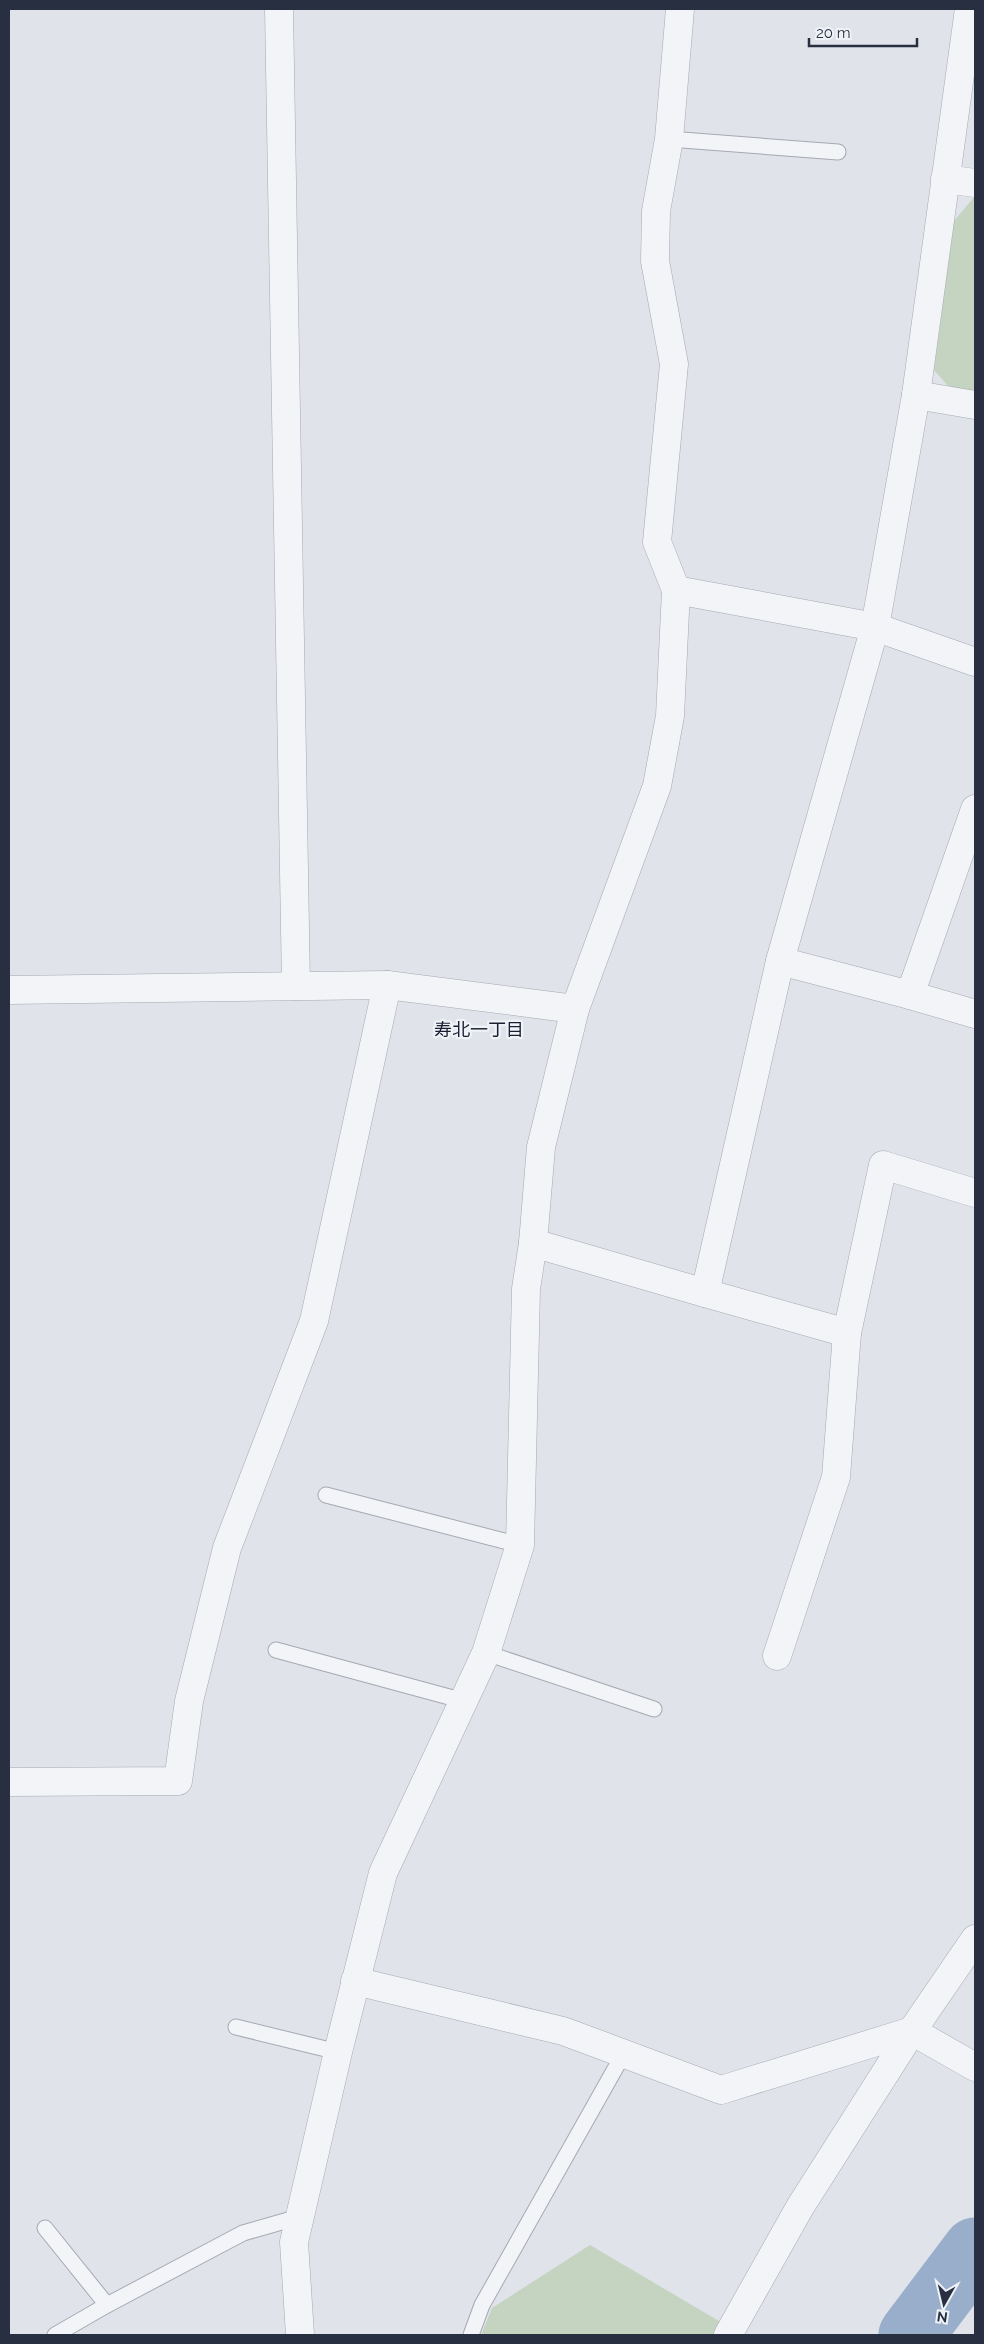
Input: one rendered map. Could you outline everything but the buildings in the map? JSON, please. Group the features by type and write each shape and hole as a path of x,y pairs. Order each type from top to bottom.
{"street":[{"path":"279,9 296,986"},
{"path":"300,2335 294,2242 355,1981 383,1874 486,1653 520,1545 526,1289 533,1243 541,1147 575,1009 658,786 670,716 676,590 658,542 674,364 655,261 656,211 669,139 680,9"},
{"path":"705,1293 780,961 875,627 916,395 969,9"},
{"path":"946,179 975,183"},
{"path":"916,395 975,405"},
{"path":"676,590 875,627 975,662"},
{"path":"910,995 975,809"},
{"path":"780,961 975,1014"},
{"path":"9,1782 178,1780 189,1701 227,1548 314,1321 387,985"},
{"path":"9,990 387,985 575,1009"},
{"path":"777,1656 836,1477 846,1333 883,1165 975,1193"},
{"path":"533,1243 846,1333"},
{"path":"728,2335 800,2207 917,2033 975,1939"},
{"path":"355,1981 562,2031 721,2090 885,2037 917,2033 975,2067"}],"lane":[{"path":"669,139 838,152"},
{"path":"326,1495 520,1545"},
{"path":"276,1650 464,1701"},
{"path":"486,1653 654,1709"},
{"path":"236,2026 338,2052"},
{"path":"471,2335 482,2304 624,2053"},
{"path":"55,2335 107,2305 243,2233 299,2217"},
{"path":"45,2228 107,2305"}],"green space":[{"path":"975,196 975,391 949,387 934,370 954,221"},
{"path":"590,2245 724,2324 718,2335 481,2335 492,2308"}],"waterway":[{"path":"911,2335 975,2250"}],"district":[{"name":"寿北一丁目","path":"479,1029"}]}
